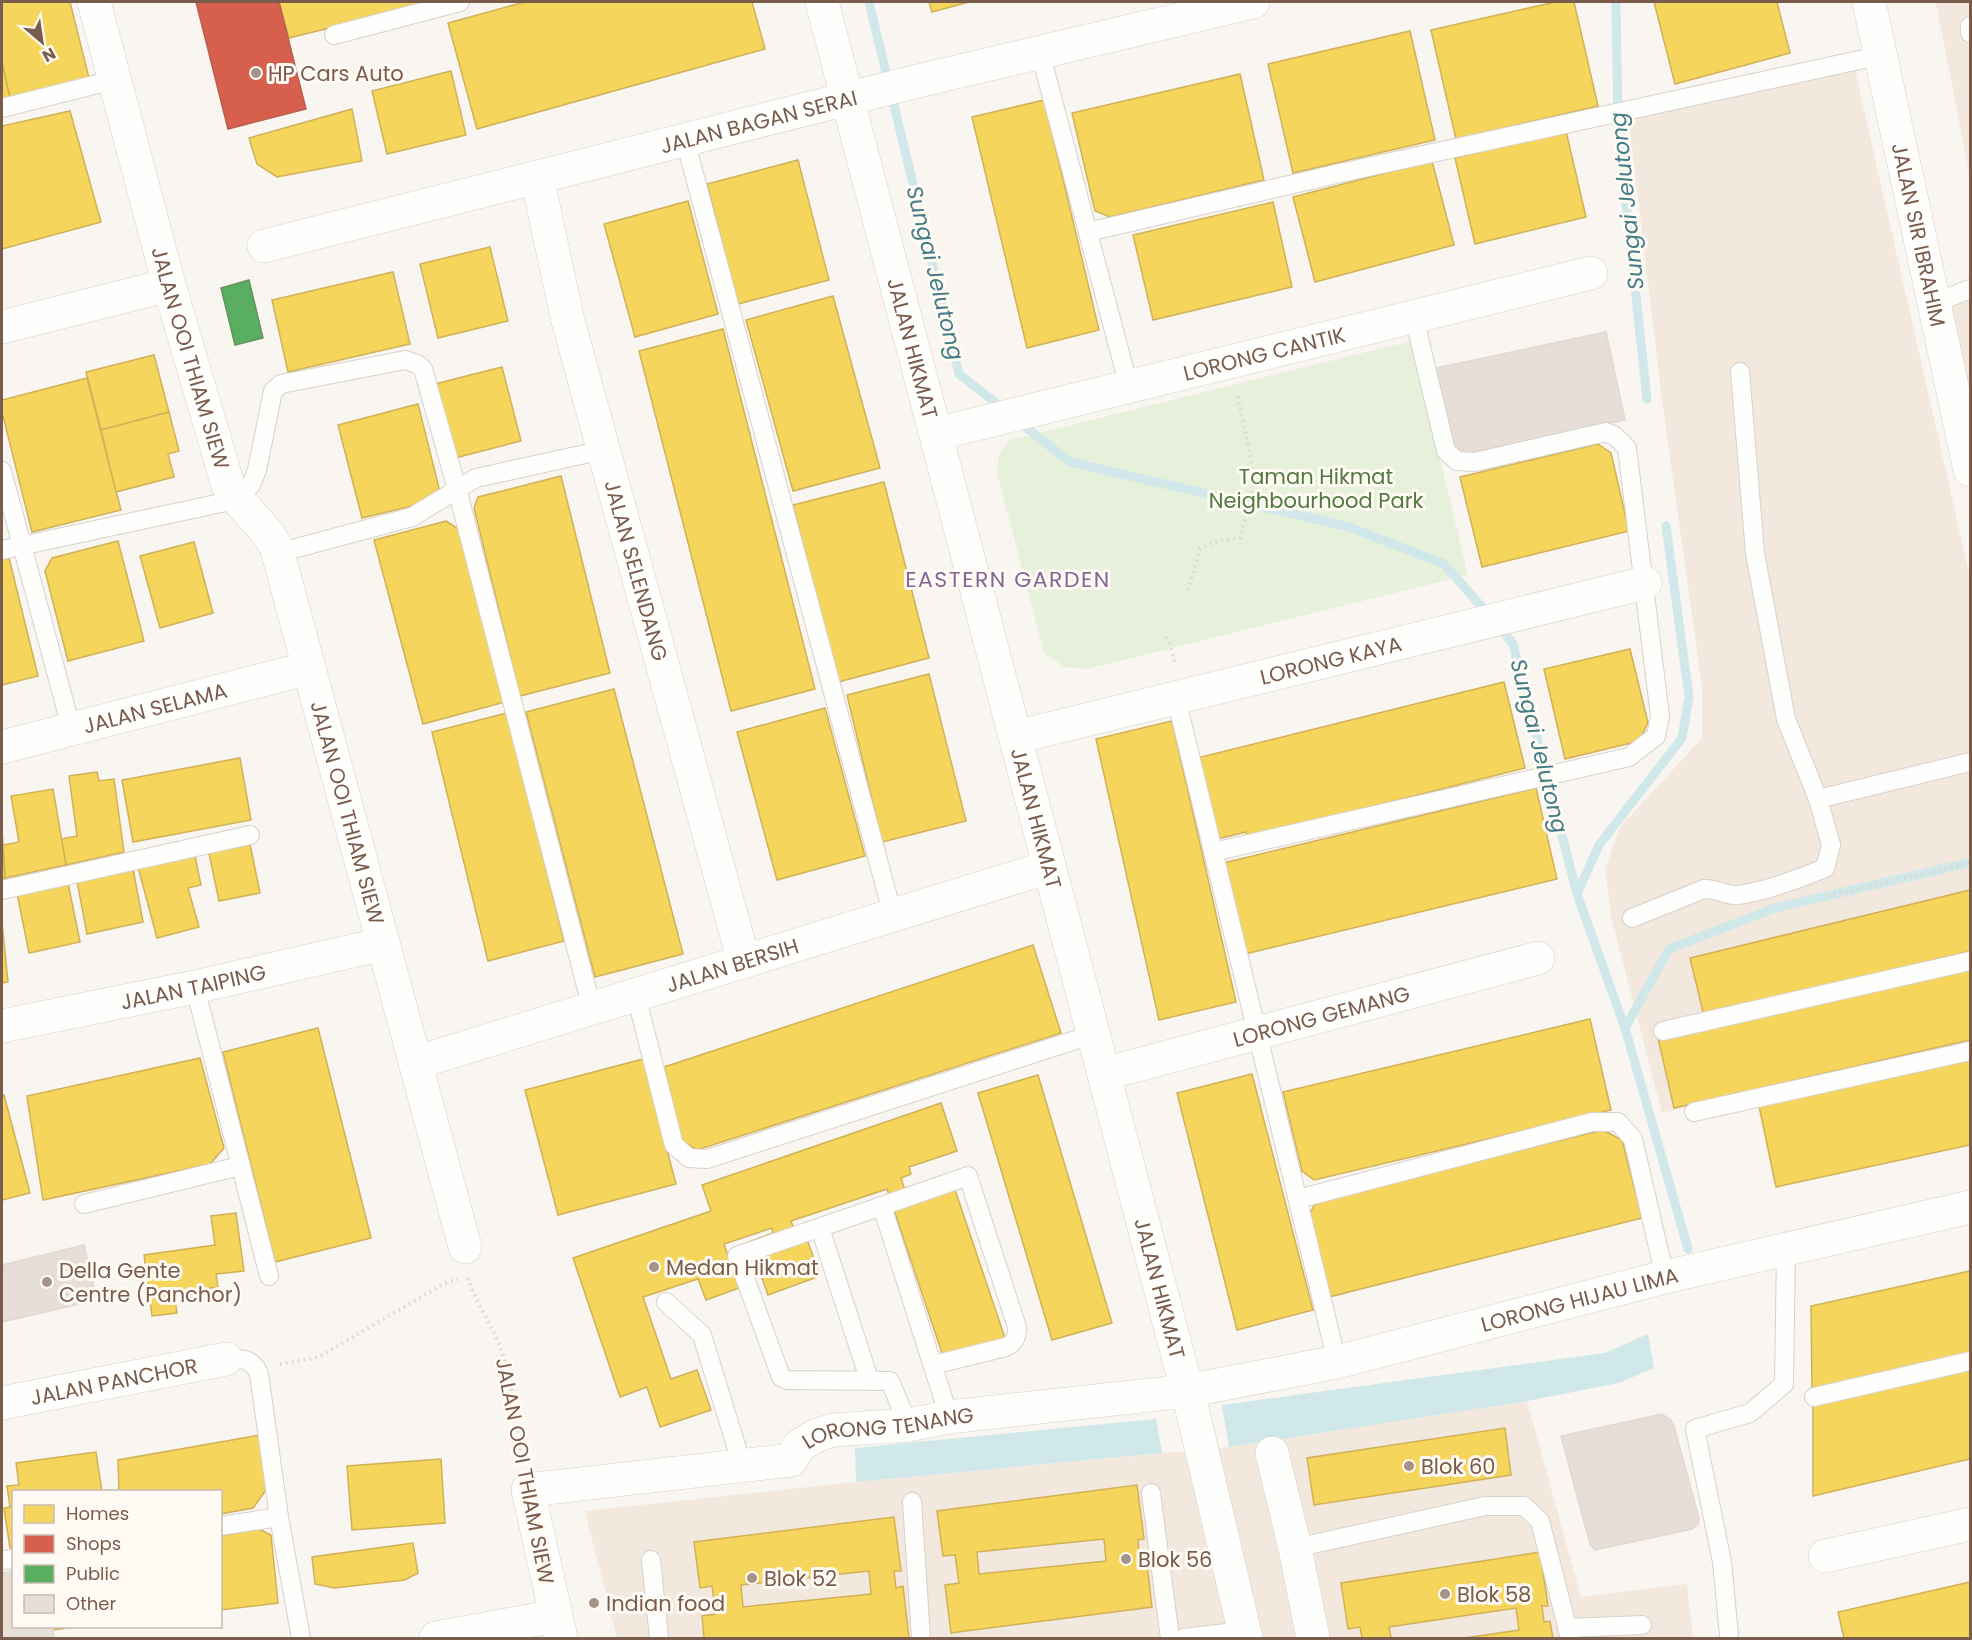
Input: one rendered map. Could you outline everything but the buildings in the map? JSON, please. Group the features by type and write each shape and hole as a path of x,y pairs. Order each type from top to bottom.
{"street":[{"name":"JALAN OOI THIAM SIEW","path":"94,2 169,285 228,485 235,500 274,542 278,553 466,1262"},
{"name":"JALAN HIKMAT","path":"822,2 854,97 936,434 1190,1402 1245,1635"},
{"name":"JALAN BAGAN SERAI","path":"264,246 914,82 1253,2"},
{"name":"JALAN SIR IBRAHIM","path":"1869,2 1970,466"},
{"name":"JALAN SELENDANG","path":"537,177 567,317 744,962"},
{"name":"LORONG CANTIK","path":"936,434 1591,273"},
{"path":"2,327 169,285"},
{"name":"LORONG KAYA","path":"1016,737 1645,583"},
{"name":"JALAN SELAMA","path":"2,747 72,731 309,668"},
{"name":"JALAN BERSIH","path":"415,1063 1049,867"},
{"name":"JALAN TAIPING","path":"2,1026 195,987 383,944"},
{"name":"LORONG GEMANG","path":"1104,1074 1538,958"},
{"name":"LORONG HIJAU LIMA","path":"1190,1402 1665,1277 1971,1207"},
{"name":"JALAN PANCHOR","path":"2,1403 241,1362"},
{"name":"LORONG TENANG","path":"528,1490 791,1460 799,1446 815,1436 833,1431 908,1425 949,1417 1190,1402"},
{"path":"1272,1453 1295,1548 1313,1638"},
{"name":"JALAN OOI THIAM SIEW","path":"528,1490 558,1627"},
{"path":"1825,1556 1971,1524"},
{"path":"436,1638 558,1627"}],"lane":[{"path":"334,35 460,2"},
{"path":"1971,26 1971,33"},
{"path":"1040,52 1129,387"},
{"path":"1088,232 1882,55"},
{"path":"2,108 114,80"},
{"path":"685,140 893,916"},
{"path":"1934,303 1971,289"},
{"path":"1213,852 1629,757 1656,736 1660,716 1627,448 1616,436 1606,432 1475,462 1457,461 1446,451 1414,317"},
{"path":"2,550 235,500 251,485 273,391 281,384 405,360 423,369 457,489 592,1009"},
{"path":"1632,918 1704,889 1713,888 1734,895 1797,880 1825,868 1831,845 1818,799 1786,719 1755,553 1740,372"},
{"path":"278,553 412,518 432,508 476,478 603,450"},
{"path":"2,471 72,731"},
{"path":"1176,698 1337,1362"},
{"path":"1818,799 1971,762"},
{"path":"2,890 250,835"},
{"path":"1663,1031 1971,961"},
{"path":"195,987 269,1276"},
{"path":"636,995 674,1145 689,1158 707,1159 1094,1034"},
{"path":"1694,1112 1971,1051"},
{"path":"1298,1199 1592,1122 1618,1122 1633,1139 1665,1277"},
{"path":"84,1204 240,1166"},
{"path":"908,1425 890,1381 787,1380 781,1377 738,1256 968,1176 1017,1327 1017,1335 1014,1342 1006,1347 933,1365"},
{"path":"882,1206 949,1417"},
{"path":"820,1228 869,1379"},
{"path":"1730,1635 1722,1562 1695,1429 1750,1413 1784,1384 1786,1249"},
{"path":"666,1302 702,1335 742,1465"},
{"path":"1814,1397 1971,1361"},
{"path":"241,1362 259,1374 279,1517 301,1638"},
{"path":"1151,1493 1170,1638"},
{"path":"912,1502 921,1638"},
{"path":"1295,1548 1485,1506 1524,1506 1540,1521 1569,1633 1642,1625"},
{"path":"222,1526 279,1517"},
{"path":"651,1560 659,1638"},
{"path":"1184,1638 1245,1635"}],"path":[{"path":"1188,590 1200,549 1214,542 1240,538 1252,495 1252,464 1231,362"},
{"path":"1821,898 1971,863"},
{"path":"241,1362 293,1363 319,1357 445,1283 466,1262"},
{"name":"JALAN OOI THIAM SIEW","path":"466,1262 477,1305 493,1330 504,1359 528,1490"}],"shaded area":[{"path":"1936,2 1970,2 1970,178"},
{"path":"1855,70 1970,578 1970,1041 1662,1113 1611,916 1605,869 1620,827 1702,738 1702,687 1662,400 1628,116"},
{"path":"1970,289 1970,470 1934,303"},
{"path":"1527,1401 1581,1597 1687,1584 1693,1638 617,1638 585,1511 856,1482 1229,1447"}],"green space":[{"name":"Taman Hikmat Neighbourhood Park","path":"1411,341 1468,575 1086,669 1064,667 1044,653 997,472 999,454 1010,440"}],"water":[{"path":"1648,1334 1654,1368 1619,1383 1527,1401 1229,1447 1222,1405 1605,1353"},
{"path":"1156,1419 1162,1453 856,1482 855,1448"}],"waterway":[{"name":"Sungai Jelutong","path":"869,2 959,374 1005,410"},
{"name":"Sungai Jelutong","path":"1616,2 1618,129 1647,399"},
{"name":"Sungai Jelutong","path":"1018,421 1070,462 1349,527 1444,564 1489,615"},
{"name":"Sungai Jelutong","path":"1577,894 1599,845 1682,738 1689,697 1666,526"},
{"name":"Sungai Jelutong","path":"1498,626 1513,644 1577,894 1625,1028 1688,1249"},
{"path":"1625,1028 1669,949 1775,908 1968,863"}],"place":[{"name":"HP Cars Auto","path":"256,73"},
{"name":"Medan Hikmat","path":"654,1267"},
{"name":"Della Gente Centre (Panchor)","path":"47,1282"},
{"name":"Blok 60","path":"1409,1466"},
{"name":"Blok 56","path":"1126,1559"},
{"name":"Blok 52","path":"752,1578"},
{"name":"Blok 58","path":"1445,1594"},
{"name":"Indian food","path":"594,1603"}],"district":[{"name":"EASTERN GARDEN","path":"1008,579"}]}
